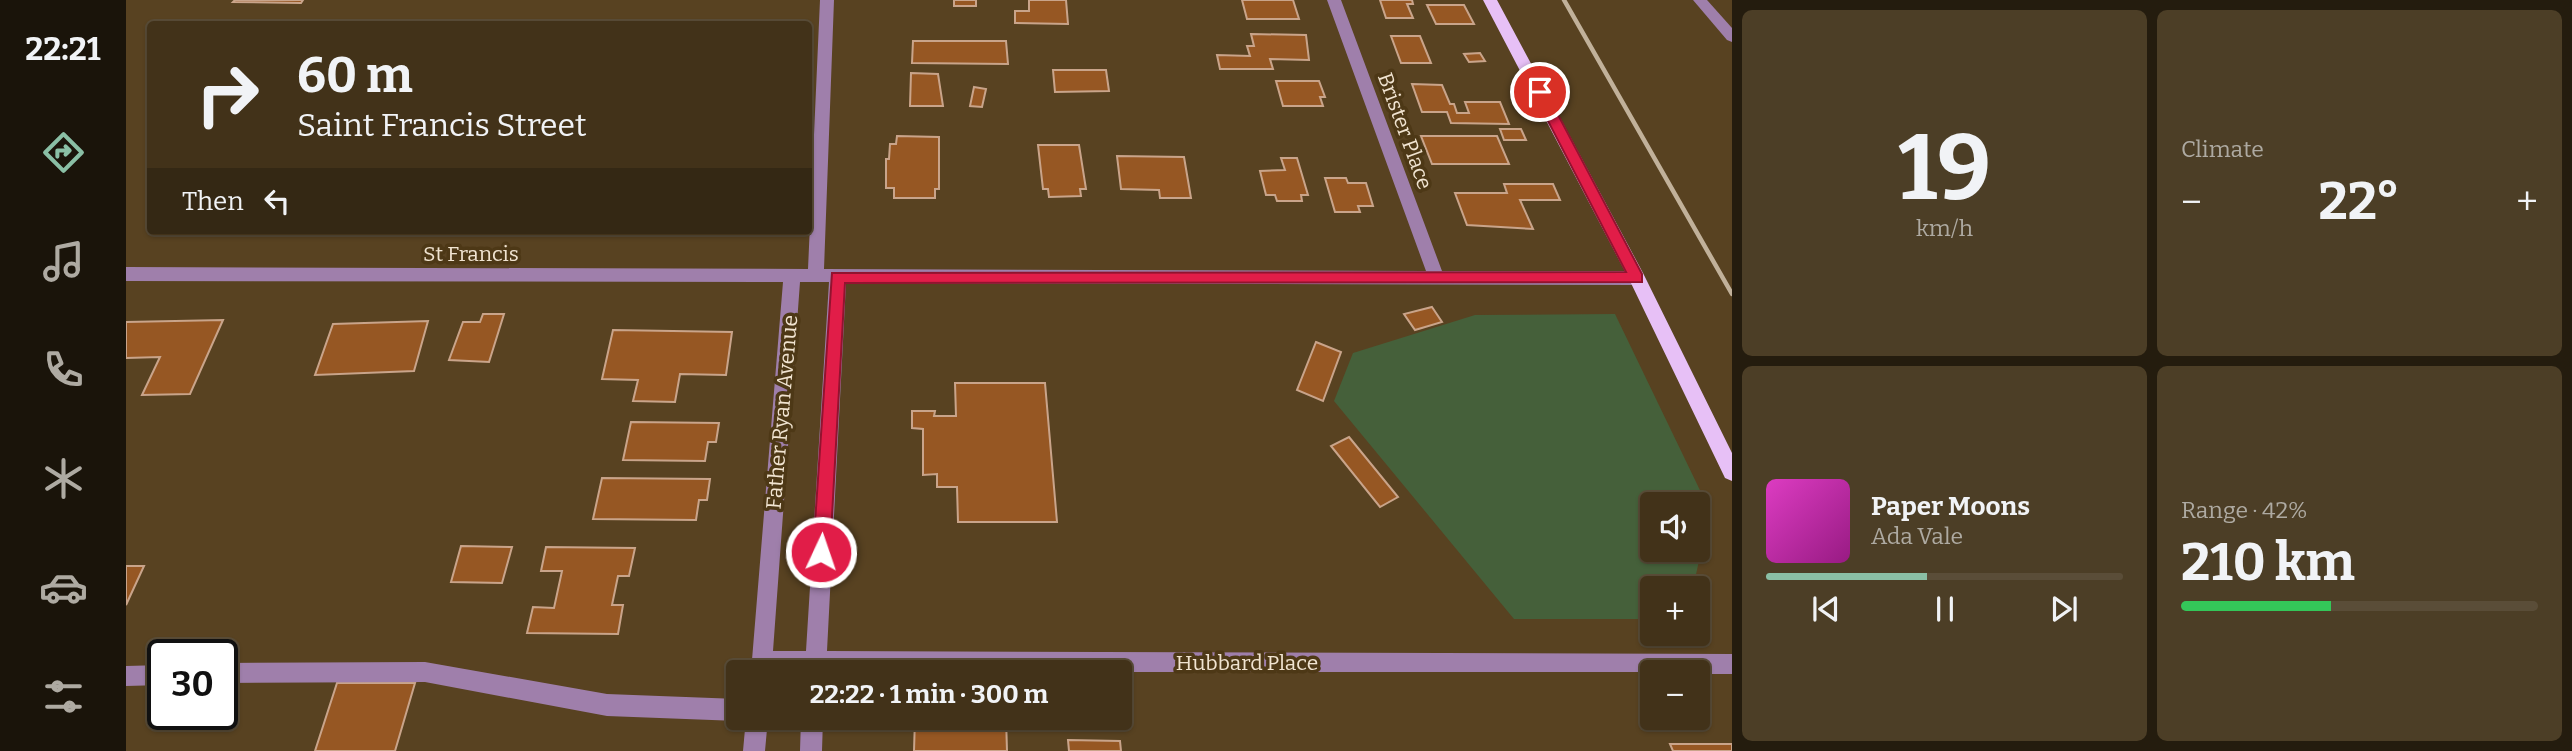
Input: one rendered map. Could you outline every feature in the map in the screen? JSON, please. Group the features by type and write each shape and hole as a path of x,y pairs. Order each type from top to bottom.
{"main road":[{"path":"1490,0 1637,278 1732,472"}],"street":[{"path":"816,277 827,0"},
{"name":"Brister Place","path":"1334,0 1436,277"},
{"path":"1700,0 1732,37"},
{"name":"St Francis","path":"126,274 1637,278"},
{"name":"Father Ryan Avenue","path":"762,660 792,277"},
{"path":"815,660 838,277"},
{"name":"Hubbard Place","path":"1132,666 1732,664"},
{"path":"238,673 425,672 607,705 726,710"},
{"path":"126,676 147,675"},
{"path":"754,751 756,730"},
{"path":"811,751 812,730"}],"green space":[{"path":"1615,314 1701,492 1640,492 1640,562 1699,562 1696,576 1640,576 1640,619 1514,619 1334,401 1353,353 1475,315"}],"building":[{"path":"303,0 301,3 233,2"},
{"path":"954,0 976,0 976,6 954,6"},
{"path":"1029,0 1066,0 1068,24 1015,23 1015,11 1029,11"},
{"path":"1242,0 1293,0 1299,19 1247,19"},
{"path":"1380,0 1412,0 1413,4 1407,4 1413,18 1386,18"},
{"path":"1427,5 1464,5 1474,24 1436,24"},
{"path":"1251,34 1306,35 1309,60 1270,59 1273,69 1220,69 1217,55 1250,56 1247,46 1254,46"},
{"path":"1391,36 1420,36 1431,63 1401,63"},
{"path":"913,41 1006,41 1008,64 912,63"},
{"path":"1480,53 1485,61 1469,62 1464,54"},
{"path":"1053,70 1106,70 1109,91 1055,92"},
{"path":"911,73 938,74 943,106 910,106"},
{"path":"1276,81 1319,81 1325,97 1320,97 1323,106 1283,106"},
{"path":"1412,84 1442,85 1457,113 1469,113 1465,102 1500,102 1509,124 1451,123 1447,112 1422,112"},
{"path":"974,87 986,89 982,107 970,106"},
{"path":"1500,129 1521,129 1526,140 1504,140"},
{"path":"897,136 939,137 939,189 935,189 935,198 894,198 894,188 886,188 886,159 889,159 890,144 896,144"},
{"path":"1421,136 1497,136 1509,164 1432,164"},
{"path":"1038,145 1079,145 1086,189 1080,189 1081,196 1049,197 1048,189 1043,189"},
{"path":"1117,156 1184,157 1191,198 1160,198 1159,190 1121,189"},
{"path":"1281,158 1297,158 1308,195 1301,195 1302,201 1277,201 1275,195 1266,195 1260,171 1285,170"},
{"path":"1325,178 1346,178 1348,183 1366,183 1373,206 1358,206 1360,212 1335,212"},
{"path":"1504,184 1553,184 1560,200 1520,200 1533,229 1467,225 1455,193 1507,193"},
{"path":"1432,307 1442,322 1415,330 1404,314"},
{"path":"483,314 504,314 489,362 449,360 463,322 480,322"},
{"path":"223,320 190,394 142,395 160,357 126,358 126,322"},
{"path":"428,321 414,371 315,375 333,324"},
{"path":"613,330 732,332 726,375 680,374 675,402 633,401 638,380 602,379"},
{"path":"1316,342 1341,352 1323,401 1297,390"},
{"path":"955,383 1045,383 1057,522 958,522 957,487 937,487 937,474 923,475 923,429 912,428 912,411 935,411 934,416 956,416"},
{"path":"631,422 719,423 716,442 708,442 705,461 623,460"},
{"path":"1349,437 1398,497 1380,507 1331,446"},
{"path":"602,478 710,479 707,500 699,500 696,520 593,519"},
{"path":"461,546 512,547 502,583 451,582"},
{"path":"546,547 635,548 629,576 618,576 612,605 623,605 618,634 527,633 533,607 554,608 562,571 541,571"},
{"path":"126,566 144,566 126,605"},
{"path":"337,683 415,683 395,751 315,751"},
{"path":"915,730 1006,730 1007,751 914,751"},
{"path":"1068,740 1120,741 1121,751 1069,751"},
{"path":"1670,744 1732,744 1732,751 1673,751"}],"railway":[{"path":"1564,0 1732,294"}],"route":[{"path":"821,552 838,277 1637,278 1540,92"}]}
